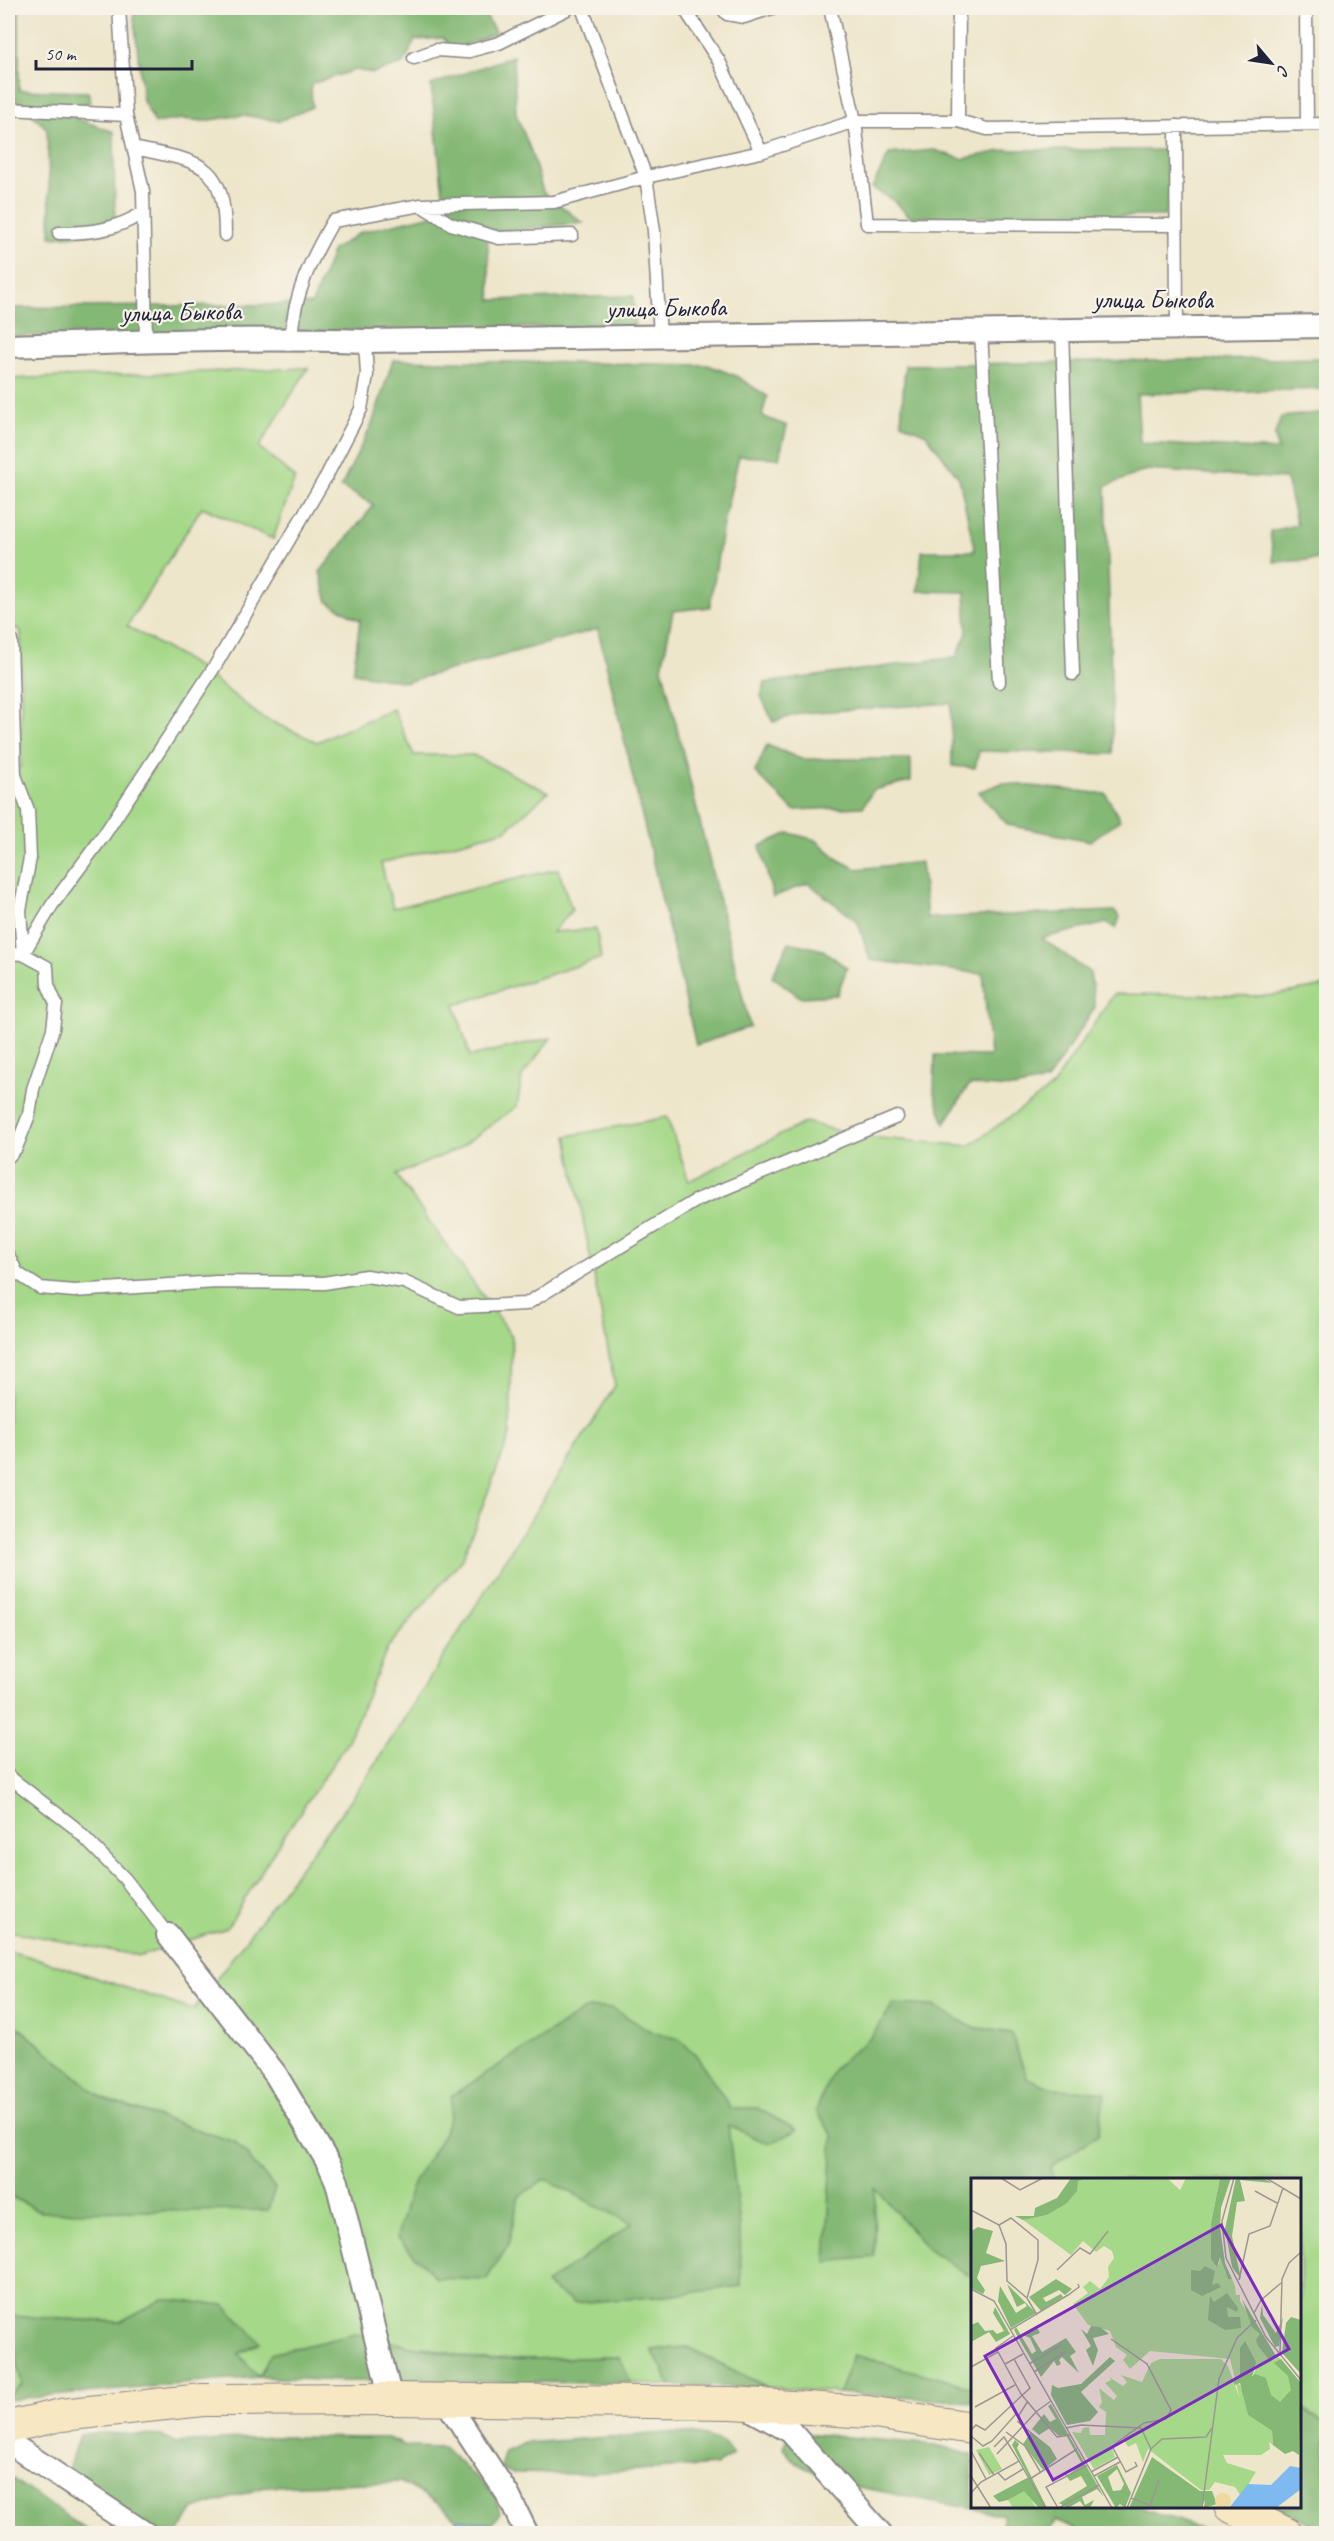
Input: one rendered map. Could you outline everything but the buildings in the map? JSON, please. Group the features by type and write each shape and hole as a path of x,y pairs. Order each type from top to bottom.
{"main road":[{"path":"8,2427 62,2415 202,2400 391,2399 447,2402 732,2403 868,2412 971,2428"},
{"path":"1234,2508 1287,2534"}],"street":[{"name":"улица Быкова","path":"8,346 146,340 365,341 1062,328 1326,326"},
{"path":"168,1935 276,2075 330,2166 337,2182 391,2399"},
{"path":"447,2402 508,2495 527,2534"},
{"path":"732,2403 760,2412 790,2431 881,2534"},
{"path":"8,2442 146,2534"}],"lane":[{"path":"119,8 126,115 143,191 146,340"},
{"path":"414,58 436,50 466,52 499,43 569,8"},
{"path":"582,8 646,177 654,231 660,337"},
{"path":"684,8 719,61 761,152"},
{"path":"722,8 727,14 744,17 771,8"},
{"path":"830,8 855,121 867,224 1176,225"},
{"path":"958,121 959,8"},
{"path":"1306,8 1307,123"},
{"path":"8,109 126,115"},
{"path":"291,339 292,322 307,266 333,221 421,206 554,202 646,177 761,152 855,121 958,121 987,129 1326,124"},
{"path":"1176,126 1177,328"},
{"path":"134,148 196,162 214,177 225,204 225,235"},
{"path":"421,206 451,224 499,238 572,235"},
{"path":"59,233 96,232 124,224 143,213"},
{"path":"1062,328 1073,674"},
{"path":"981,330 999,682"},
{"path":"23,954 52,905 104,835 215,666 327,475 361,409 367,375 365,341"},
{"path":"8,638 11,640 15,775 28,810 30,858 20,910 23,954"},
{"path":"8,953 23,954 47,967 48,986 56,1004 53,1029 33,1089 29,1115 16,1148 8,1157"},
{"path":"8,1255 17,1274 40,1288 74,1291 217,1282 324,1283 366,1276 404,1282 459,1307 526,1304 697,1200 897,1117"},
{"path":"8,1776 74,1827 124,1879 168,1935"}],"green space":[{"path":"8,8 19,8 19,90 88,92 91,102 55,111 114,132 115,232 51,237 47,129 16,99 8,100"},
{"path":"133,8 481,8 496,33 453,50 443,38 415,40 404,64 373,73 355,70 311,84 312,107 279,121 243,115 204,121 182,119 155,123 143,101"},
{"path":"513,56 516,114 531,151 543,192 583,223 487,232 491,300 633,296 635,326 8,336 8,308 312,304 333,250 361,232 445,212 431,85"},
{"path":"934,150 962,159 1006,150 1166,150 1171,187 1165,216 910,217 894,201 872,188 889,154"},
{"path":"1326,358 1326,389 1137,394 1140,443 1278,450 1275,435 1281,417 1326,412 1326,559 1274,562 1270,531 1297,525 1286,479 1147,470 1106,486 1113,754 979,751 975,768 952,766 951,703 801,713 773,722 761,696 765,683 956,657 967,633 965,592 918,591 922,551 975,551 959,478 926,434 901,423 905,365"},
{"path":"393,360 708,365 736,376 767,396 762,416 787,426 779,458 739,456 723,523 710,607 673,611 662,667 750,1027 696,1045 598,629 406,682 353,673 360,620 328,602 320,572 374,505 341,487 372,424"},
{"path":"308,368 259,447 295,478 273,539 202,507 127,626 200,668 261,717 317,742 393,709 414,755 473,755 548,792 506,830 381,863 393,908 558,869 572,910 552,932 596,929 601,958 455,1005 470,1056 551,1038 522,1076 517,1106 458,1149 396,1175 512,1337 510,1435 462,1559 388,1647 347,1743 277,1846 227,1928 140,1956 8,1931 8,767 21,767 21,631 8,624 8,379"},
{"path":"767,745 801,759 911,759 911,781 873,790 863,807 793,810 755,772"},
{"path":"1002,783 1106,794 1120,820 1090,841 1008,825 978,792"},
{"path":"789,833 816,840 839,860 857,869 921,862 927,918 1114,911 1120,917 1116,929 1107,923 1042,938 1090,973 1095,1007 1047,1081 1013,1088 969,1085 945,1123 934,1093 935,1055 990,1056 983,974 870,960 858,922 808,883 773,897 760,846"},
{"path":"789,942 823,950 847,968 837,995 800,997 772,976"},
{"path":"1326,986 1326,2424 1301,2409 1301,2178 971,2178 971,2387 853,2355 839,2393 767,2387 687,2347 652,2350 671,2386 631,2383 619,2357 479,2360 424,2347 259,2377 238,2354 260,2342 163,2299 120,2322 8,2316 8,2195 42,2212 235,2142 103,2099 8,2018 8,1951 193,2010 364,1782 615,1386 567,1136 667,1117 689,1181 806,1122 856,1136 969,1146 1052,1087 1114,994 1268,996"},
{"path":"894,2004 934,2006 972,2027 1011,2033 1027,2078 1055,2089 1105,2092 1098,2135 1051,2167 1054,2178 971,2178 971,2276 929,2250 875,2188 874,2257 826,2262 833,2136 816,2111 833,2069 870,2038"},
{"path":"588,2008 612,2008 652,2032 679,2039 696,2055 731,2108 757,2108 797,2130 769,2144 728,2125 740,2227 741,2286 666,2296 574,2303 545,2284 632,2224 545,2179 519,2196 508,2246 486,2280 436,2278 397,2237 412,2187 449,2120 451,2096"},
{"path":"8,2018 103,2099 235,2142 275,2188 268,2210 42,2212 8,2195"},
{"path":"163,2299 224,2305 260,2342 238,2354 259,2377 8,2400 8,2396 22,2385 15,2351 8,2347 8,2316 120,2322"},
{"path":"355,2334 479,2360 619,2357 631,2383 340,2381 259,2377 271,2354"},
{"path":"8,2347 15,2351 22,2385 8,2396"},
{"path":"687,2347 767,2387 671,2386 652,2350"},
{"path":"853,2355 971,2387 971,2402 839,2393"},
{"path":"1301,2409 1326,2424 1326,2532 1279,2508 1301,2508"},
{"path":"667,2433 695,2434 713,2438 728,2447 733,2455 716,2465 575,2474 512,2473 500,2468 505,2452 525,2443"},
{"path":"79,2434 161,2436 175,2443 273,2437 388,2438 406,2446 443,2447 496,2496 500,2512 492,2524 458,2519 430,2498 400,2482 267,2486 194,2510 178,2533 143,2533 68,2471"},
{"path":"813,2434 935,2445 971,2455 971,2508 1144,2508 1212,2533 1077,2533 1077,2530 1055,2521 1047,2533 1005,2533 1001,2530 1004,2515 832,2482 788,2454 783,2448 788,2437"},
{"path":"8,2476 91,2533 8,2533"}],"water":[{"path":"458,2519 492,2524 496,2533 444,2533"}]}
